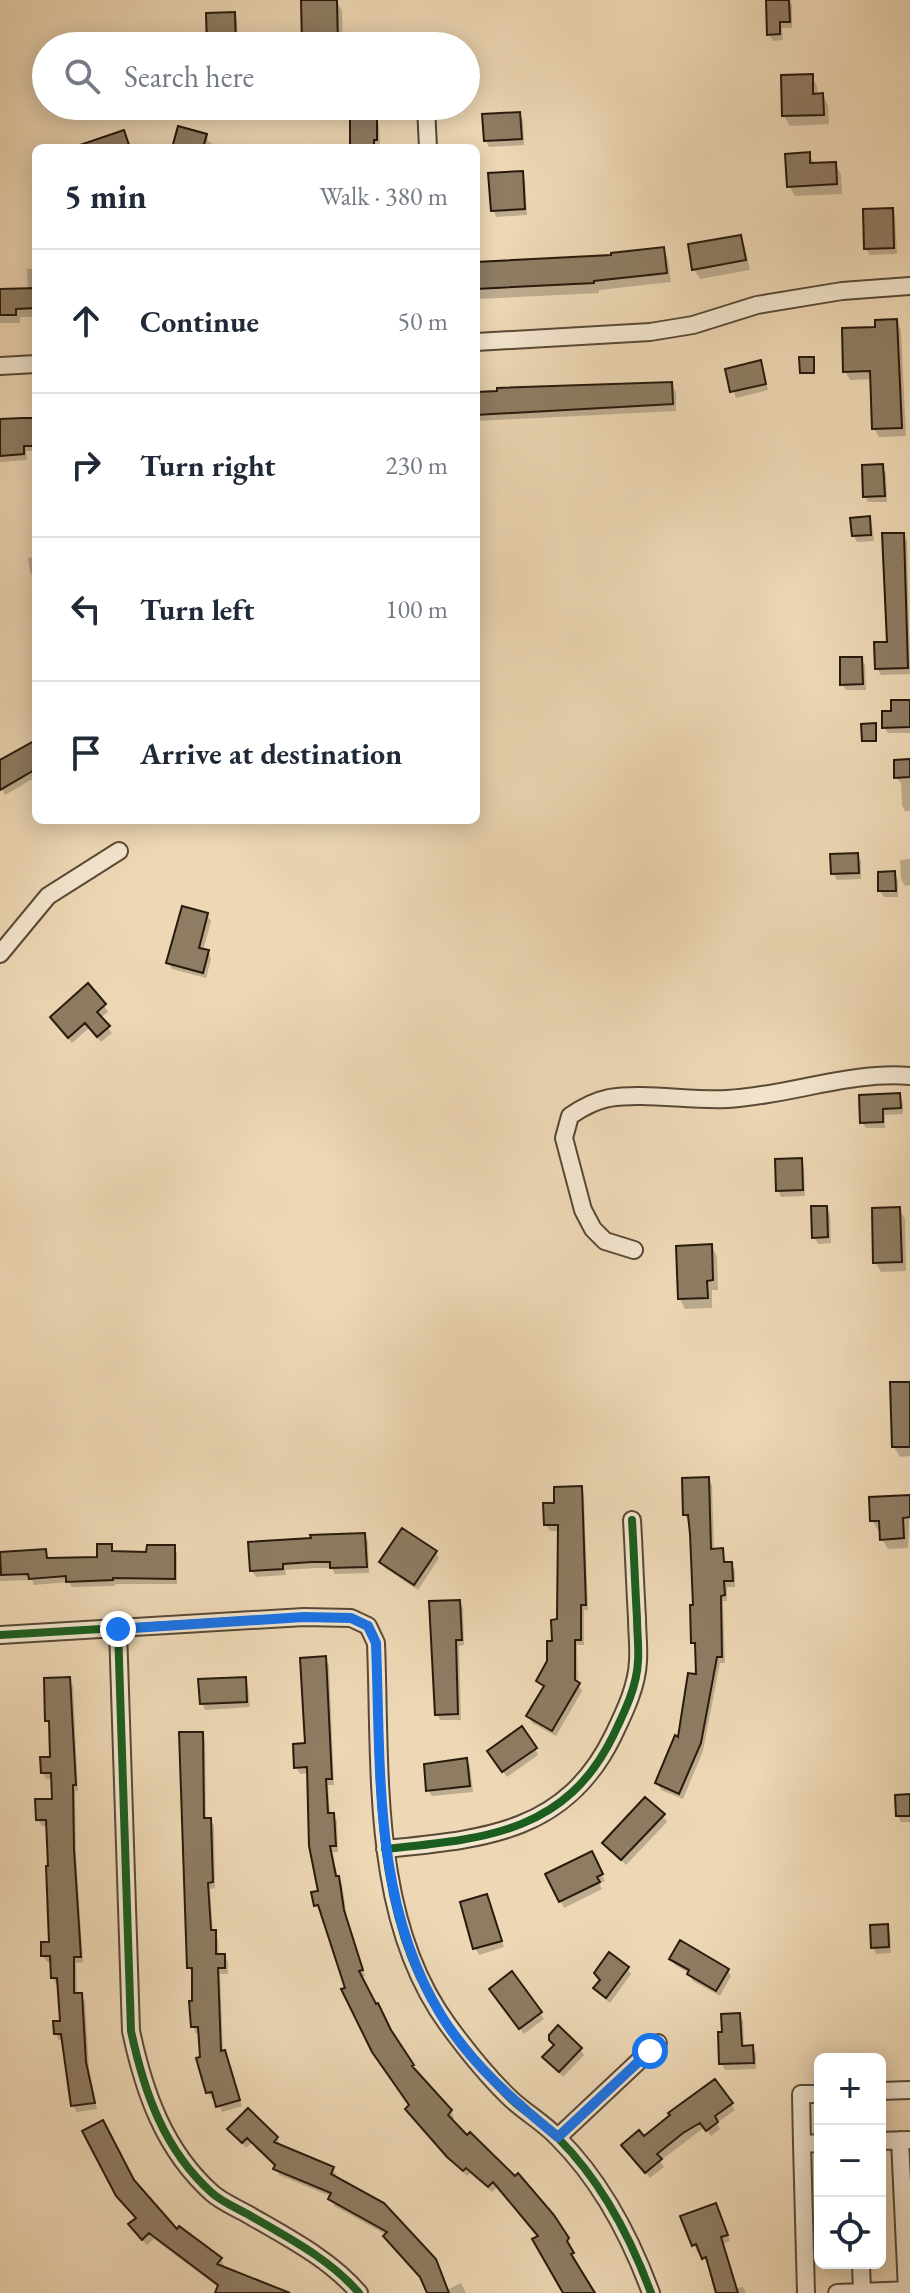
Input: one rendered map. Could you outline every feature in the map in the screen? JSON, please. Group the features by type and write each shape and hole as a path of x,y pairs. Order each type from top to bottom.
{"street":[{"path":"427,120 428,144"},
{"path":"480,342 650,332 693,325 757,305 842,291 910,286"},
{"path":"0,366 32,364"},
{"path":"0,954 48,896 119,851"},
{"path":"634,1250 605,1241 593,1229 583,1210 564,1138 570,1116 589,1103 612,1098 726,1099 769,1095 864,1078 910,1076"},
{"path":"385,1849 466,1841 533,1819 560,1804 582,1785 600,1762 627,1708 638,1663 632,1520"},
{"path":"0,1635 304,1617 351,1618 368,1626 376,1643 385,1849 403,1937 414,1965 440,2015 478,2064 511,2098 558,2137 610,2204 636,2251 651,2293"},
{"path":"118,1629 131,2031 142,2083 167,2137 213,2194 299,2244 347,2278 359,2293"},
{"path":"558,2137 658,2043"},
{"path":"886,2091 910,2090"},
{"path":"806,2293 801,2094 814,2094"},
{"path":"837,2293 908,2290 905,2140"},
{"path":"802,2144 814,2143"},
{"path":"861,2269 862,2292"}],"building":[{"path":"301,0 337,0 338,32 302,32"},
{"path":"766,0 789,0 790,22 780,22 780,34 767,35"},
{"path":"235,12 236,32 207,32 206,13"},
{"path":"813,74 813,94 823,93 824,115 782,116 781,75"},
{"path":"520,112 522,139 484,141 482,114"},
{"path":"350,120 377,120 377,140 374,144 350,144"},
{"path":"178,126 207,134 204,144 173,144"},
{"path":"124,130 129,144 83,144"},
{"path":"810,152 810,163 836,162 837,184 787,187 785,154"},
{"path":"523,171 525,209 491,211 488,173"},
{"path":"893,208 894,248 864,249 863,209"},
{"path":"741,235 746,260 692,270 688,244"},
{"path":"664,247 667,273 594,283 480,289 480,262"},
{"path":"32,288 32,308 16,309 16,315 0,315 0,289"},
{"path":"897,319 902,428 872,429 870,371 843,372 842,328 875,327 875,320"},
{"path":"799,357 814,357 814,373 800,373"},
{"path":"761,360 766,384 730,392 725,369"},
{"path":"672,382 673,404 480,415 480,392 497,391 497,388"},
{"path":"32,418 32,446 24,446 24,454 0,456 0,419"},
{"path":"883,464 885,496 863,497 862,465"},
{"path":"870,516 871,535 852,536 850,518"},
{"path":"882,533 904,533 908,668 875,669 874,642 887,642"},
{"path":"840,657 862,657 863,684 840,685"},
{"path":"891,700 910,700 910,727 882,728 882,711 891,711"},
{"path":"876,723 876,741 862,741 861,724"},
{"path":"32,742 32,771 0,790 0,760"},
{"path":"910,759 910,777 894,778 894,760"},
{"path":"858,853 859,873 831,874 830,854"},
{"path":"895,871 896,891 878,891 878,872"},
{"path":"182,906 208,913 199,948 209,950 203,973 166,963"},
{"path":"88,983 106,1004 97,1012 110,1026 97,1037 85,1023 68,1038 50,1017"},
{"path":"900,1093 901,1108 883,1109 883,1122 860,1123 859,1095"},
{"path":"802,1158 803,1190 776,1191 775,1159"},
{"path":"811,1206 827,1206 828,1237 812,1238"},
{"path":"900,1207 902,1262 873,1263 872,1208"},
{"path":"712,1244 713,1280 707,1281 708,1298 678,1299 676,1246"},
{"path":"890,1382 910,1382 910,1447 892,1447"},
{"path":"709,1477 711,1549 723,1548 724,1562 732,1562 733,1581 724,1581 725,1595 721,1596 722,1657 717,1657 701,1743 679,1794 655,1783 675,1735 678,1737 688,1673 696,1674 695,1643 691,1643 690,1534 688,1515 683,1515 682,1478"},
{"path":"582,1486 586,1605 581,1605 581,1640 575,1640 575,1680 580,1683 552,1731 526,1716 544,1686 536,1681 547,1661 547,1641 552,1641 551,1620 557,1619 558,1525 544,1525 543,1503 554,1503 554,1487"},
{"path":"910,1495 910,1517 903,1518 904,1538 880,1540 879,1521 870,1521 869,1497"},
{"path":"402,1528 437,1551 414,1585 379,1562"},
{"path":"365,1533 367,1567 330,1568 330,1562 312,1562 283,1564 283,1569 250,1571 248,1542"},
{"path":"97,1544 112,1544 112,1551 146,1552 147,1545 175,1545 175,1579 113,1578 66,1582 66,1576 29,1579 28,1574 1,1575 0,1552 46,1549 47,1558 97,1557"},
{"path":"460,1600 462,1640 456,1640 458,1714 435,1715 429,1601"},
{"path":"326,1656 332,1779 326,1779 328,1813 334,1813 336,1846 330,1846 344,1910 363,1970 359,1971 412,2066 452,2110 448,2115 467,2135 470,2132 515,2176 518,2173 554,2215 569,2238 567,2241 574,2253 571,2254 595,2293 563,2293 532,2239 538,2236 493,2182 488,2187 466,2168 463,2171 405,2109 409,2105 372,2052 341,1989 345,1988 311,1892 318,1891 309,1846 307,1767 294,1768 293,1744 305,1743 300,1658"},
{"path":"70,1677 76,1785 73,1785 74,1849 81,1957 74,1957 74,1993 82,1993 86,2062 95,2103 71,2106 61,2034 54,2034 53,2021 60,2021 57,1978 51,1978 50,1956 41,1956 41,1942 49,1942 48,1866 46,1820 36,1820 35,1799 52,1799 51,1773 41,1773 40,1757 50,1757 44,1678"},
{"path":"246,1677 247,1702 200,1704 198,1679"},
{"path":"522,1726 537,1748 502,1772 487,1751"},
{"path":"179,1732 203,1732 204,1818 211,1818 213,1882 208,1883 211,1930 216,1930 216,1954 225,1954 225,1968 218,1968 221,2051 225,2050 240,2100 216,2107 212,2092 206,2093 196,2058 200,2057 198,2027 191,2027 189,2001 192,2001 192,1968 187,1968"},
{"path":"467,1758 470,1786 426,1791 424,1764"},
{"path":"910,1794 910,1816 896,1816 895,1795"},
{"path":"645,1797 665,1814 621,1860 602,1843"},
{"path":"592,1851 603,1874 597,1877 600,1882 559,1902 545,1874"},
{"path":"487,1894 502,1941 473,1949 460,1902"},
{"path":"888,1924 889,1947 871,1948 870,1925"},
{"path":"680,1940 729,1969 716,1991 669,1959"},
{"path":"609,1952 629,1967 606,1998 593,1988 600,1980 594,1973"},
{"path":"512,1971 542,2012 519,2029 489,1989"},
{"path":"740,2013 742,2046 753,2045 754,2063 719,2064 721,2014"},
{"path":"558,2025 582,2048 559,2072 542,2057 554,2045 549,2035"},
{"path":"715,2079 733,2103 715,2116 718,2122 706,2131 700,2123 683,2133 657,2154 662,2159 645,2173 621,2145 639,2130 644,2136 670,2115 668,2113"},
{"path":"248,2108 278,2137 274,2142 334,2167 331,2174 384,2203 436,2259 449,2293 427,2293 420,2277 383,2236 387,2232 328,2199 331,2193 273,2169 275,2165 247,2138 242,2143 227,2129"},
{"path":"103,2120 134,2180 177,2229 179,2226 222,2258 217,2264 290,2293 215,2293 218,2285 149,2233 142,2240 128,2224 136,2218 116,2196 82,2131"},
{"path":"716,2203 728,2235 721,2237 738,2293 716,2293 706,2257 702,2259 696,2244 692,2246 680,2216"}],"cycle path":[{"path":"385,1849 455,1841 517,1826 571,1794 593,1769 613,1736 633,1690 637,1671 632,1520"},
{"path":"0,1635 304,1617 351,1618 368,1626 376,1643 380,1791 392,1891 405,1938 423,1983 448,2025 486,2073 511,2099 553,2133 588,2172 624,2230 651,2293"},
{"path":"118,1629 131,2031 142,2076 158,2119 195,2176 225,2202 307,2250 335,2270 359,2293"}],"route":[{"path":"118,1629 304,1617 351,1618 368,1626 376,1643 385,1849 403,1937 440,2015 478,2064 511,2098 558,2137 650,2051"}]}
